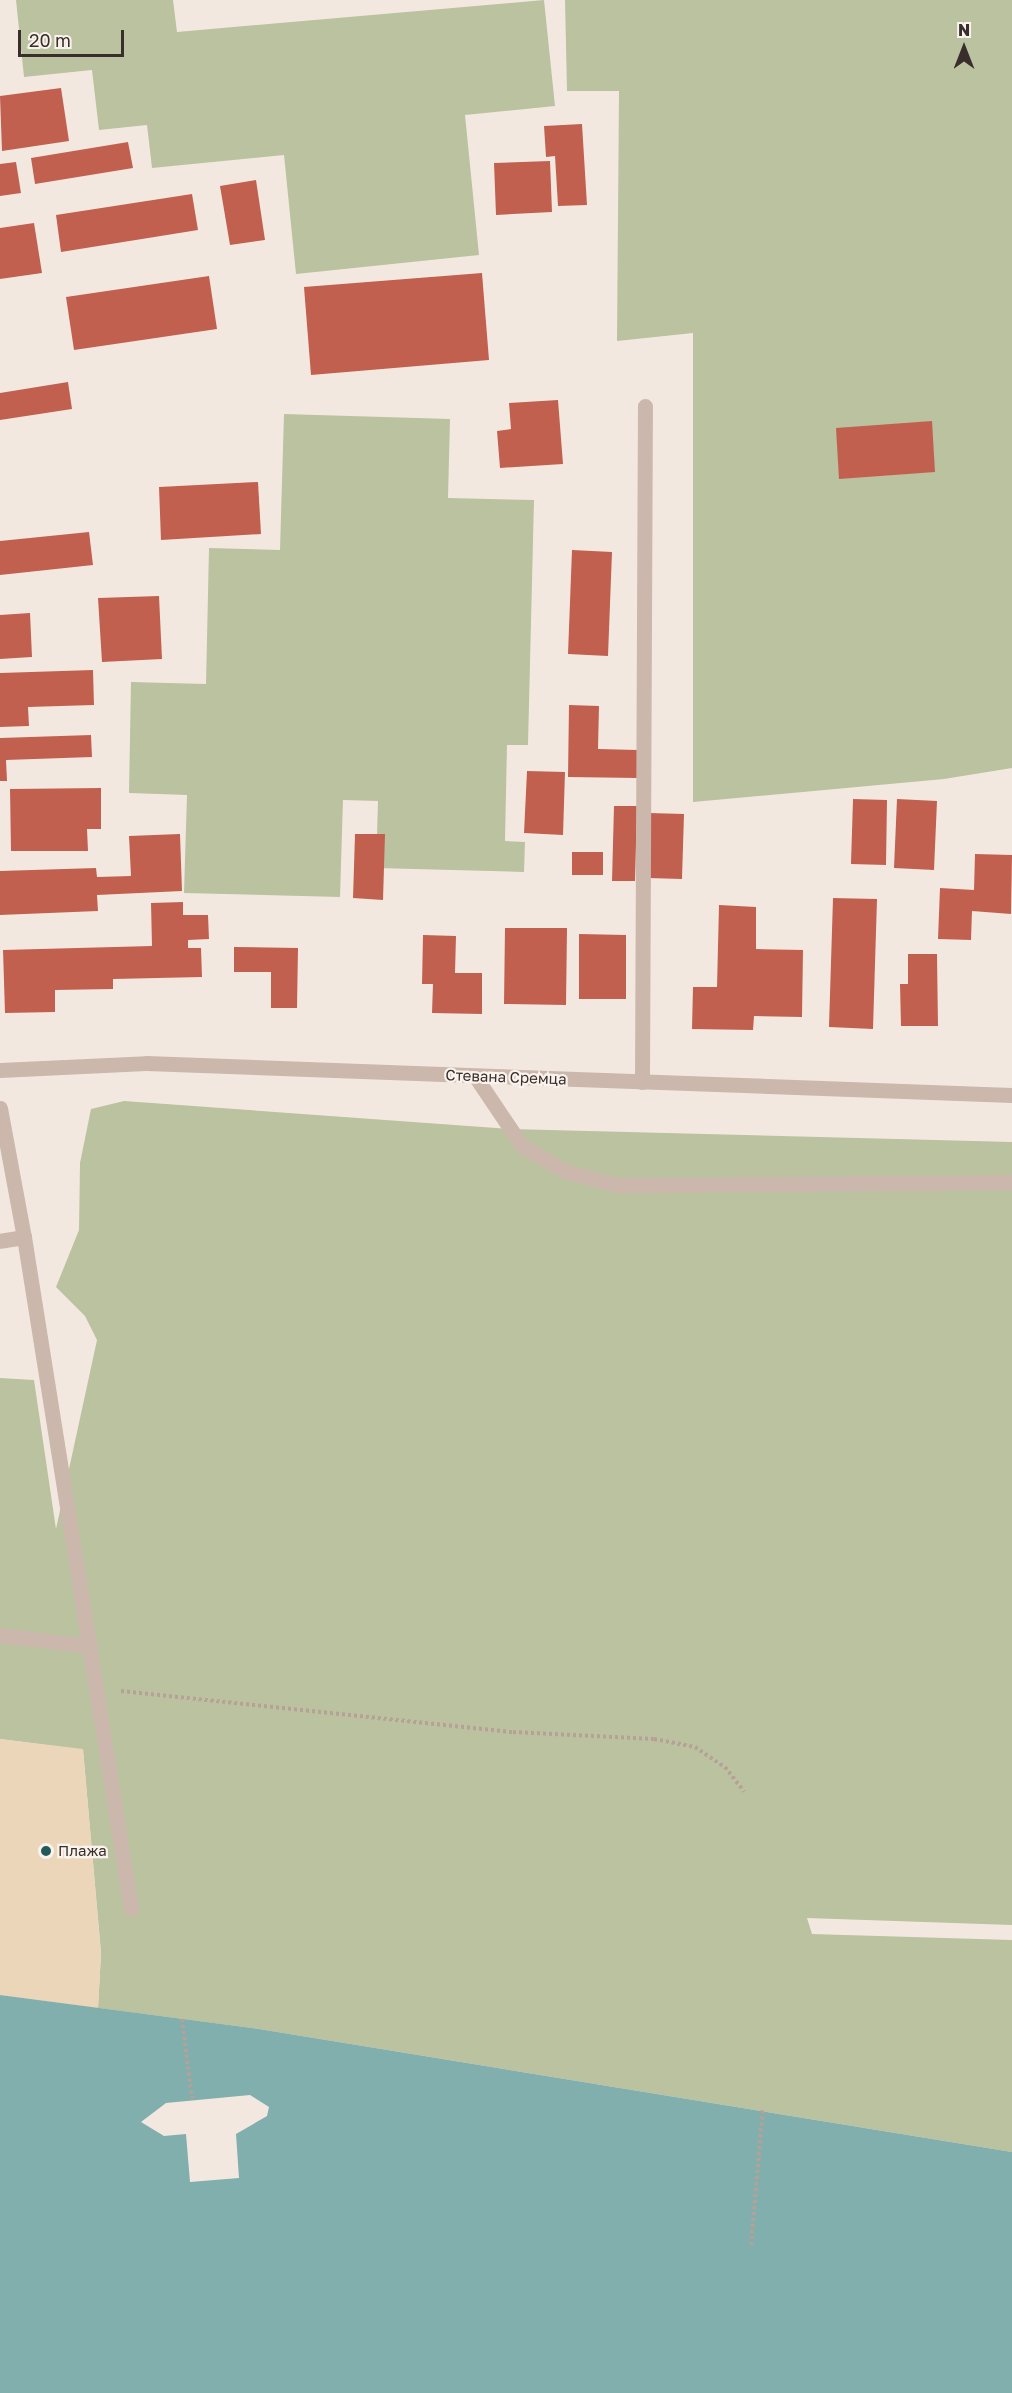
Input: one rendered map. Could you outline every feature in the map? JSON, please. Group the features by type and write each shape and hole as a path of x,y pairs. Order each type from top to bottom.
{"street":[{"path":"642,1082 645,406"},
{"name":"Стевана Сремца","path":"0,1070 146,1063 1012,1095"},
{"path":"474,1076 522,1146 565,1171 616,1185 1012,1182"},
{"path":"0,1108 24,1237 131,1909"},
{"path":"0,1241 24,1237"},
{"path":"0,1635 90,1646"}],"path":[{"path":"96,1688 513,1732 654,1739 695,1747 725,1767 744,1791"},
{"path":"182,2019 192,2098"},
{"path":"751,2245 763,2109"}],"green space":[{"path":"16,0 173,0 177,32 544,0 555,106 465,115 479,255 296,274 284,155 152,168 147,125 99,130 92,70 24,77"},
{"path":"565,0 1012,0 1012,768 944,779 693,802 693,333 617,341 619,91 567,91"},
{"path":"284,414 450,419 448,498 534,500 528,745 507,745 505,841 525,842 524,872 376,868 378,801 343,800 340,897 184,893 187,795 129,793 131,682 206,684 209,548 280,550"},
{"path":"124,1101 510,1129 1012,1142 1012,1925 807,1918 812,1934 1012,1940 1012,2152 259,2029 98,2008 101,1953 83,1750 0,1739 0,1378 34,1380 56,1529 97,1340 85,1316 56,1287 79,1230 80,1163 91,1109"}],"sand":[{"name":"Плажа","path":"0,1739 83,1749 101,1953 98,2008 0,1995"}],"water":[{"path":"0,1995 259,2029 1012,2152 1012,2393 0,2393"}],"pier":[{"path":"250,2095 269,2107 267,2116 236,2134 239,2178 190,2182 186,2134 164,2136 141,2122 166,2103"}],"building":[{"path":"61,88 69,141 2,151 0,96"},
{"path":"582,124 587,205 558,206 555,156 546,157 544,126"},
{"path":"128,142 133,168 35,184 31,158"},
{"path":"550,161 552,212 496,215 494,163"},
{"path":"16,162 21,193 0,196 0,164"},
{"path":"256,180 265,240 230,245 220,186"},
{"path":"192,194 198,230 61,252 56,215"},
{"path":"34,223 42,273 0,279 0,228"},
{"path":"482,273 489,360 311,375 304,287"},
{"path":"209,276 217,329 74,350 66,297"},
{"path":"68,382 72,409 0,420 0,393"},
{"path":"558,400 563,464 500,468 497,431 511,429 509,403"},
{"path":"932,421 935,472 839,479 836,428"},
{"path":"258,482 261,534 161,540 159,487"},
{"path":"89,532 93,565 0,575 0,541"},
{"path":"572,550 612,552 608,656 568,654"},
{"path":"159,596 162,659 102,662 98,598"},
{"path":"30,613 32,657 0,659 0,615"},
{"path":"93,670 94,705 28,707 29,726 0,727 0,673"},
{"path":"569,705 599,706 598,749 637,750 637,778 568,777"},
{"path":"91,735 92,757 6,760 7,781 0,781 0,738"},
{"path":"527,771 565,772 563,835 524,833"},
{"path":"101,788 101,829 87,829 88,851 11,851 10,789"},
{"path":"853,799 887,800 886,865 851,864"},
{"path":"897,799 937,801 934,870 894,868"},
{"path":"614,806 637,806 635,881 612,881"},
{"path":"649,813 684,814 682,879 648,878"},
{"path":"180,834 182,891 97,895 98,911 0,915 0,871 96,868 97,877 131,876 129,836"},
{"path":"355,834 385,834 383,900 353,898"},
{"path":"572,852 603,852 603,875 572,875"},
{"path":"975,854 1012,855 1011,914 972,911 971,940 938,939 940,888 974,890"},
{"path":"833,898 877,899 873,1029 829,1027"},
{"path":"183,902 183,915 208,915 209,939 188,940 188,948 201,948 202,977 113,979 113,989 55,990 55,1012 5,1013 3,950 152,946 151,903"},
{"path":"719,905 756,907 756,949 803,950 802,1017 754,1016 753,1030 692,1029 693,987 717,987"},
{"path":"505,928 567,928 566,1005 504,1004"},
{"path":"579,934 626,935 626,999 579,999"},
{"path":"423,935 456,936 455,973 482,973 482,1014 432,1013 433,984 422,984"},
{"path":"234,947 298,948 297,1008 271,1008 271,972 234,972"},
{"path":"908,954 937,954 938,1026 901,1026 900,984 908,984"}],"place":[{"name":"Плажа","path":"46,1851"}]}
